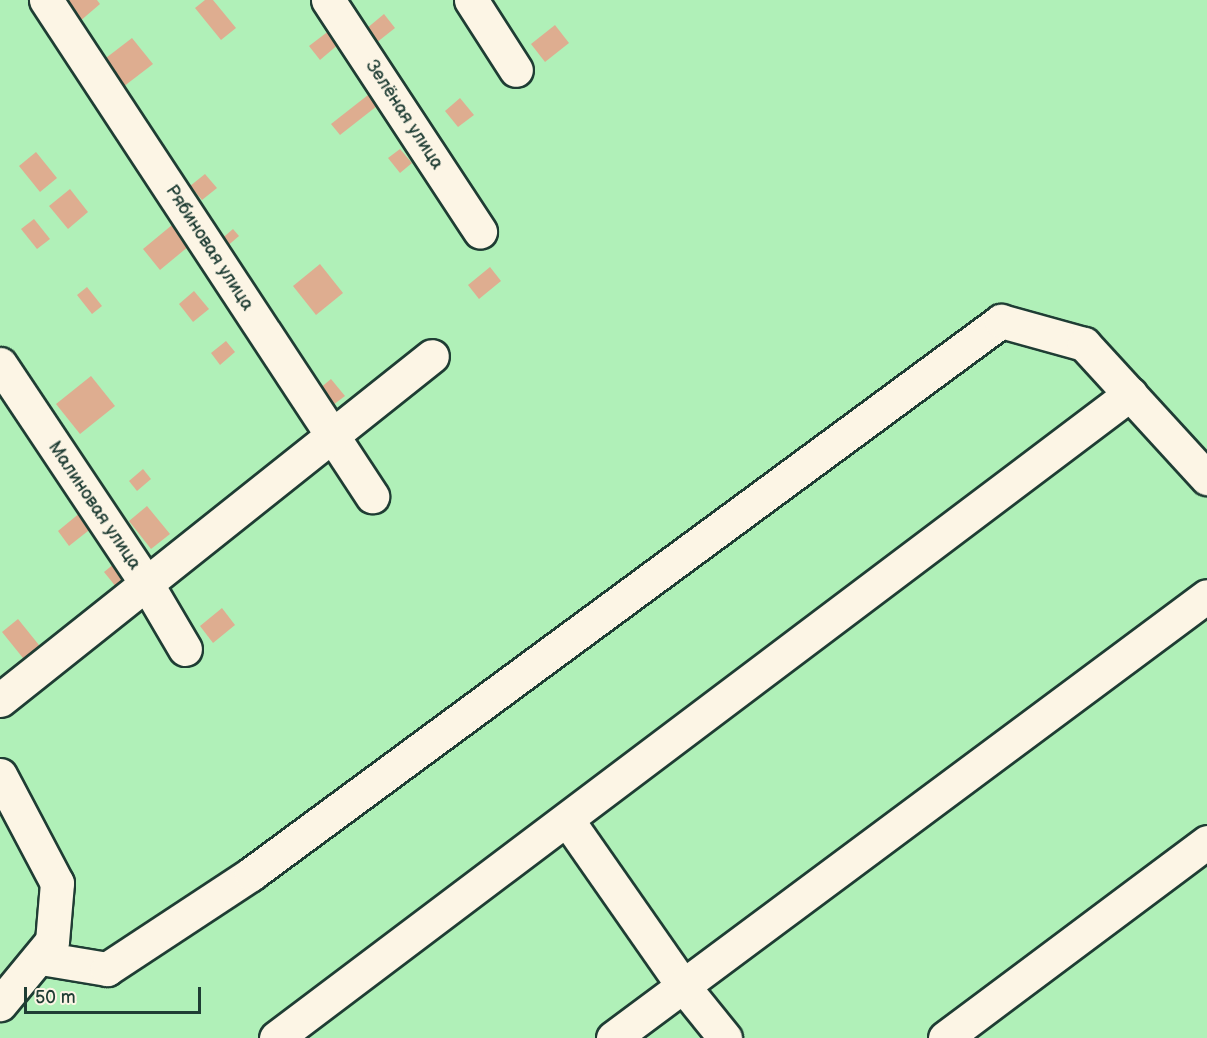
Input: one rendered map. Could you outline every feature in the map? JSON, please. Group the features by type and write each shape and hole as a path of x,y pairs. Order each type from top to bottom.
{"lane":[{"name":"Рябиновая улица","path":"46,0 372,496"},
{"name":"Зелёная улица","path":"328,0 480,231"},
{"path":"471,0 516,70"},
{"path":"41,958 107,969 242,880 1001,321 1084,344 1207,478"},
{"path":"0,700 148,586 332,434 432,356"},
{"name":"Малиновая улица","path":"0,364 148,586 185,649"},
{"path":"276,1038 568,821 1130,394"},
{"path":"613,1038 1207,596"},
{"path":"0,775 57,883 56,920 52,941 41,958 0,1004"},
{"path":"568,821 683,986 725,1038"},
{"path":"945,1038 1207,842"}],"green space":[{"path":"0,0 1207,0 1207,1038 0,1038"}],"building":[{"path":"70,0 97,0 100,4 79,22 65,4"},
{"path":"205,0 213,0 236,28 221,40 195,8"},
{"path":"384,14 395,28 371,47 360,34"},
{"path":"555,25 569,43 545,62 531,44"},
{"path":"330,30 340,43 320,60 309,46"},
{"path":"132,38 153,64 123,87 102,61"},
{"path":"368,95 377,106 340,135 331,124"},
{"path":"460,98 474,115 458,127 445,111"},
{"path":"400,149 412,163 400,173 388,158"},
{"path":"36,152 57,178 40,192 19,166"},
{"path":"205,174 217,188 202,200 190,186"},
{"path":"70,189 88,212 68,229 49,206"},
{"path":"34,219 50,239 37,249 21,229"},
{"path":"172,225 189,246 160,270 143,249"},
{"path":"233,229 239,236 225,248 219,241"},
{"path":"320,264 343,293 316,315 293,286"},
{"path":"490,267 501,281 479,299 468,285"},
{"path":"87,287 102,306 92,314 77,295"},
{"path":"194,291 209,309 193,322 179,304"},
{"path":"226,341 235,352 220,365 211,353"},
{"path":"91,376 115,406 80,434 56,404"},
{"path":"331,379 345,396 333,405 319,389"},
{"path":"143,469 151,479 137,491 129,481"},
{"path":"147,506 170,534 151,549 129,521"},
{"path":"81,512 93,527 69,546 58,531"},
{"path":"115,563 132,584 121,593 104,572"},
{"path":"222,608 235,625 213,643 200,626"},
{"path":"18,619 47,655 31,668 2,632"}]}
